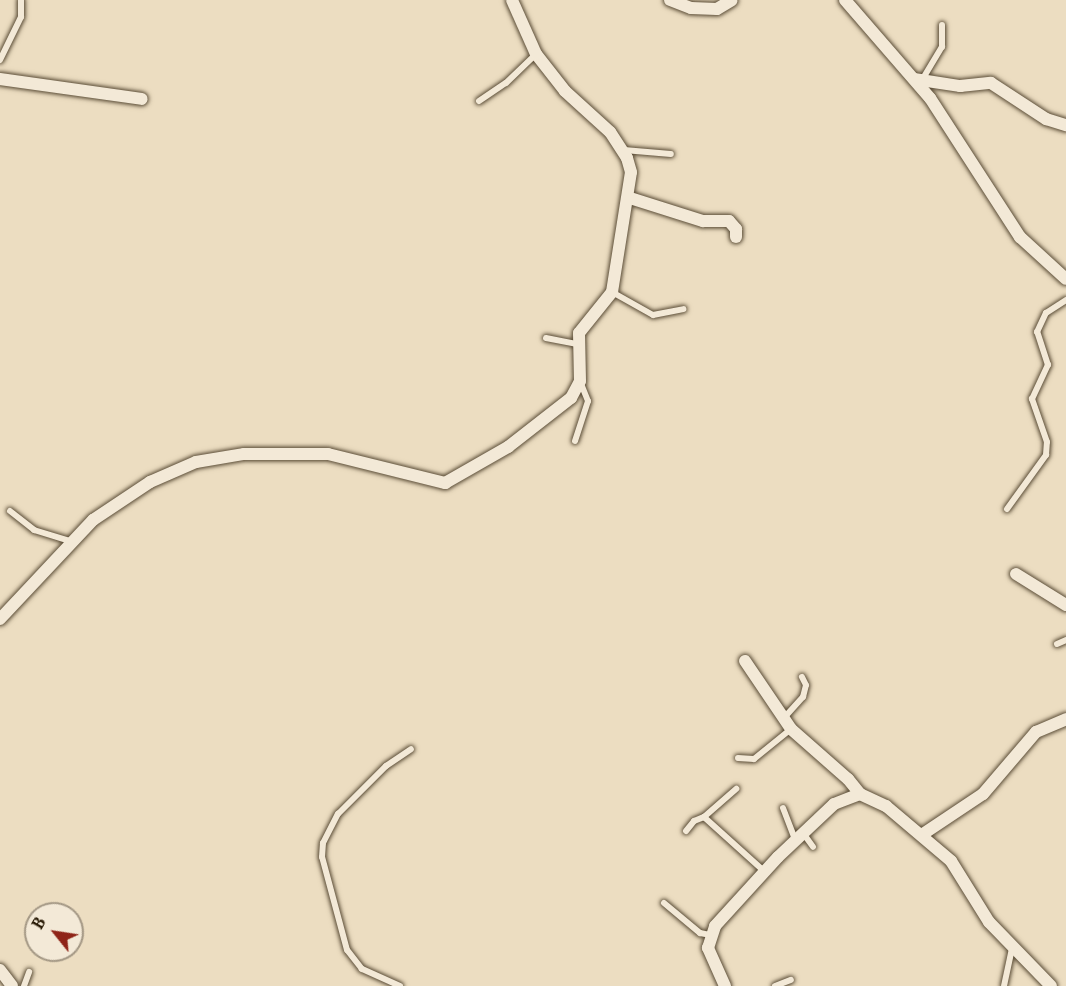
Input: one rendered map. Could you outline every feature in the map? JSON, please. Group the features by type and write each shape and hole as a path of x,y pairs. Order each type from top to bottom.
{"street":[{"path":"1,614 93,520 150,482 215,458 328,454 445,483 544,422 571,398 579,381 577,344 588,318 612,291 630,198 631,172 623,150 605,127 564,91 536,54 512,0"},
{"path":"670,0 691,8 717,9 732,0"},
{"path":"845,0 918,80 960,139 1020,237 1066,279"},
{"path":"0,79 142,99"},
{"path":"918,80 960,86 991,83 1046,119 1066,125"},
{"path":"630,198 703,221 729,221 736,229 736,237"},
{"path":"1016,574 1066,605"},
{"path":"745,661 787,724 849,779 860,794 877,799 923,834 951,861 989,922 1051,986"},
{"path":"923,834 983,794 1036,732 1066,718"},
{"path":"725,986 709,954 710,935 764,872 834,804 860,794"},
{"path":"0,970 12,986"}],"lane":[{"path":"0,60 21,17 21,0"},
{"path":"918,80 942,47 942,25"},
{"path":"479,101 506,83 536,54"},
{"path":"623,150 671,154"},
{"path":"612,291 641,311 653,315 683,309"},
{"path":"1007,509 1046,454 1047,442 1032,399 1048,365 1037,332 1046,313 1066,300"},
{"path":"546,338 577,344"},
{"path":"575,441 588,401 579,381"},
{"path":"10,512 34,531 70,542"},
{"path":"1057,644 1066,640"},
{"path":"738,758 754,759 787,724 803,697 806,685 802,676"},
{"path":"400,986 362,969 347,950 322,857 322,843 338,814 380,771 411,748"},
{"path":"686,831 693,821 704,818 736,789"},
{"path":"783,808 799,837 813,847"},
{"path":"704,818 764,872"},
{"path":"664,903 700,933 710,935"},
{"path":"1004,986 1012,947"},
{"path":"24,986 29,972"},
{"path":"776,986 792,980"}]}
